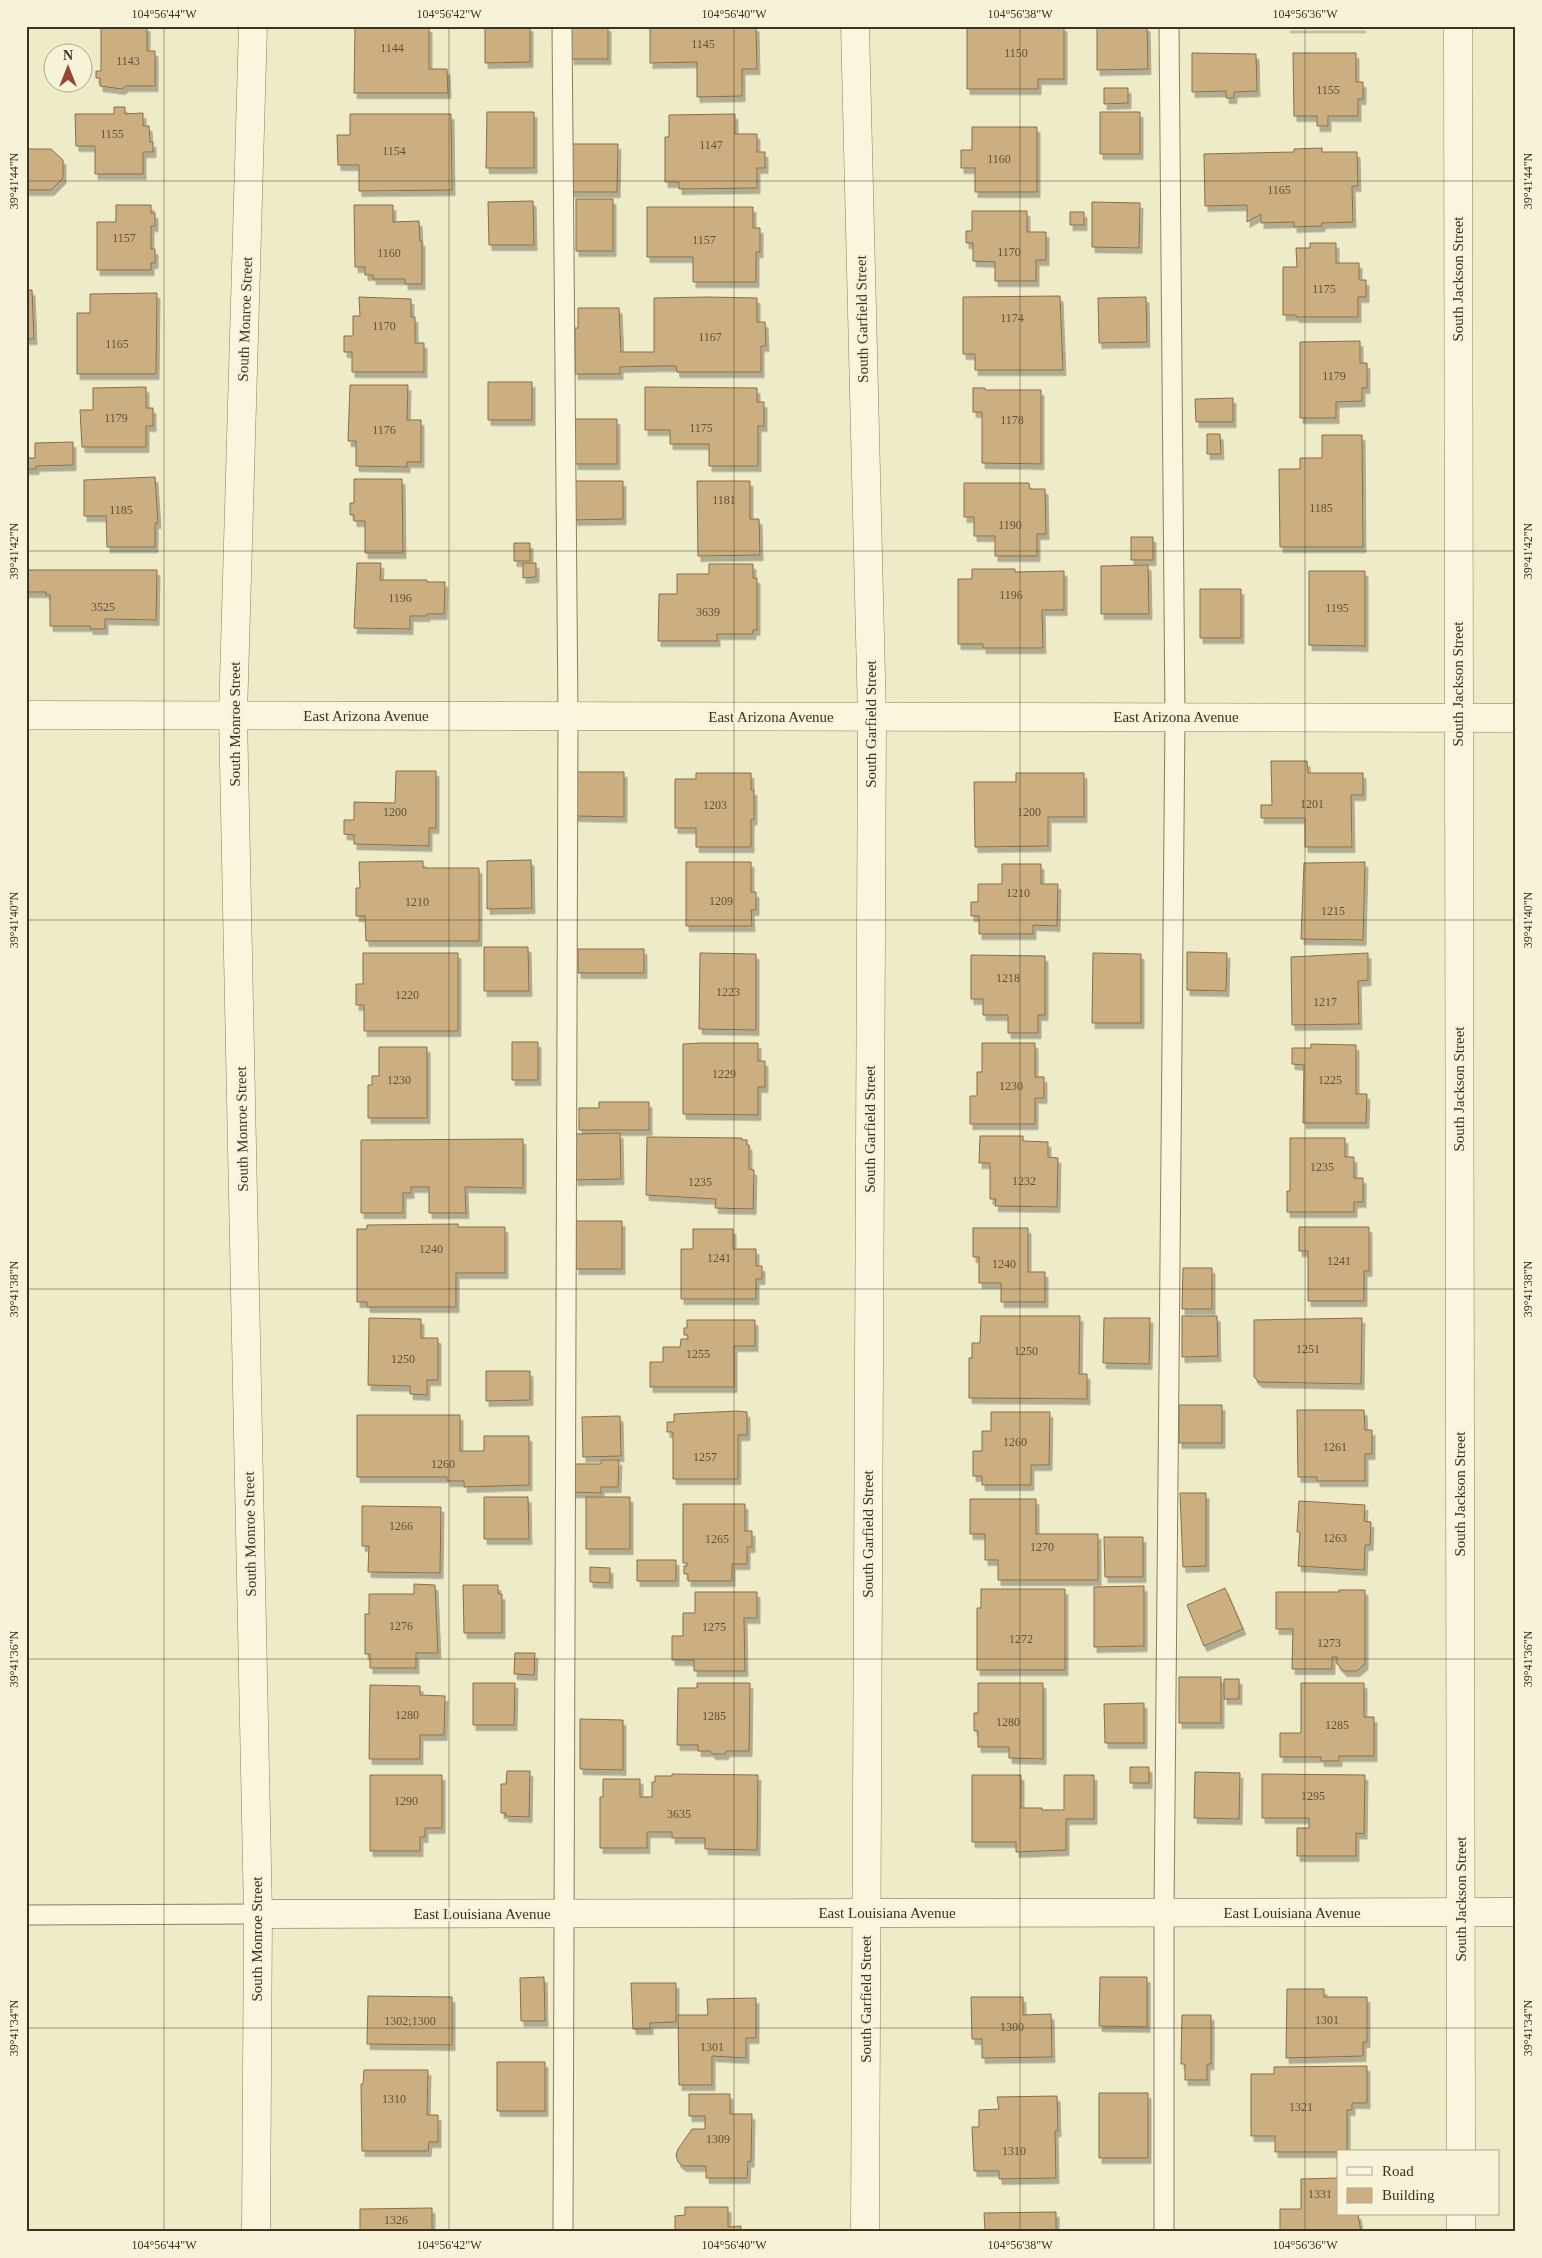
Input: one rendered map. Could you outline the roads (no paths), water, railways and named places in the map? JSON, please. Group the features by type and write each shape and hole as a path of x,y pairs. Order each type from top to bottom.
{"street":[{"name":"South Monroe Street","path":"253,26 233,716 258,1914 256,2232"},
{"name":"South Garfield Street","path":"855,26 872,717 865,2232"},
{"name":"South Jackson Street","path":"1458,26 1461,2150"},
{"name":"East Arizona Avenue","path":"26,715 1516,718"},
{"name":"East Louisiana Avenue","path":"258,1914 1516,1912"},
{"path":"1461,2216 1461,2232"}],"lane":[{"path":"562,26 568,716 563,2232"},
{"path":"1164,2232 1164,1913 1175,717 1169,26"},
{"path":"26,1915 258,1914"}]}
